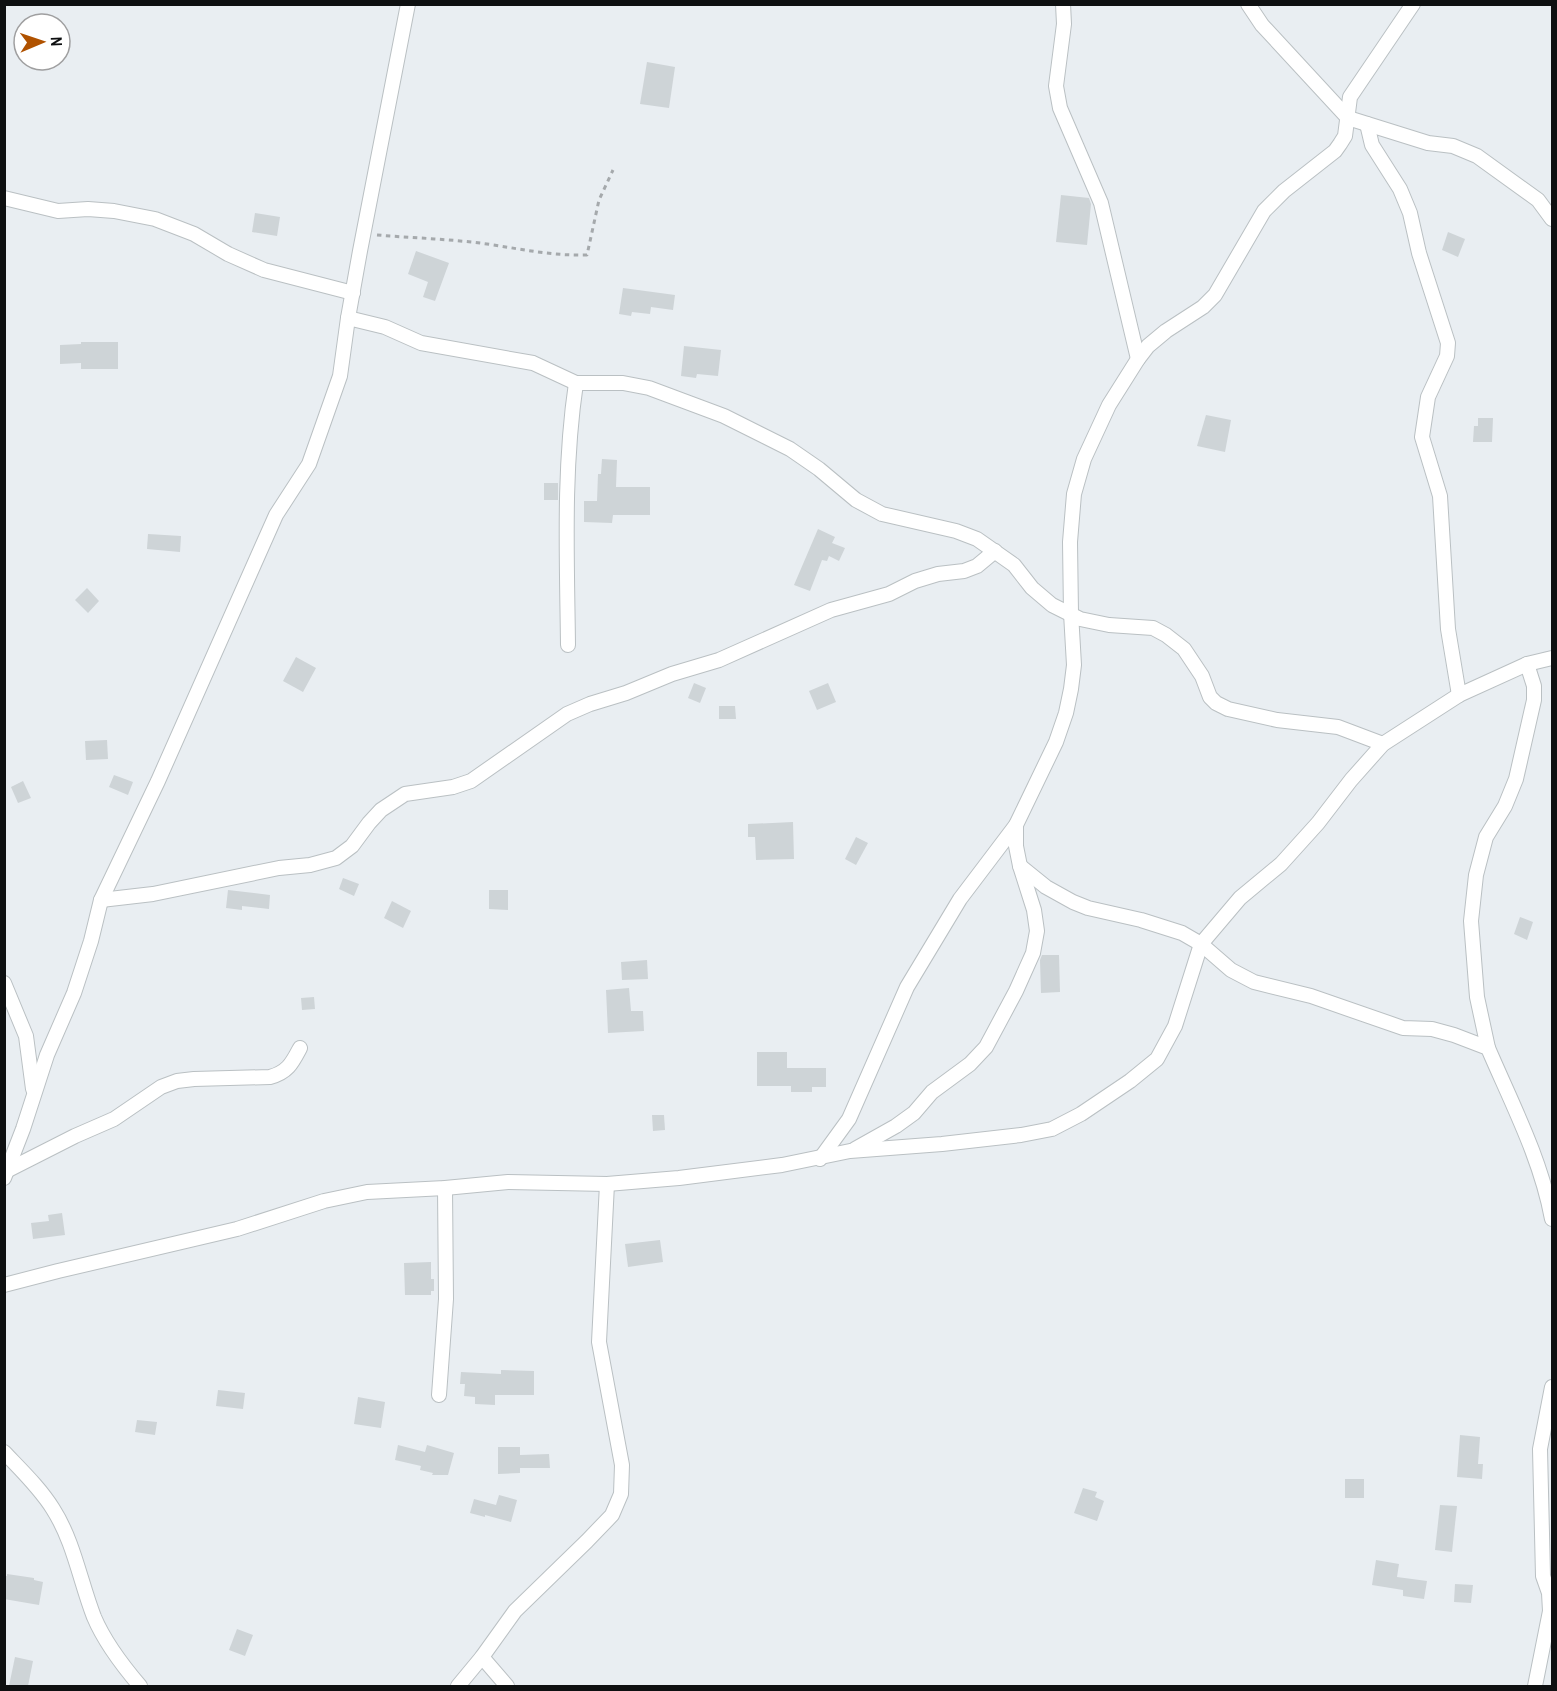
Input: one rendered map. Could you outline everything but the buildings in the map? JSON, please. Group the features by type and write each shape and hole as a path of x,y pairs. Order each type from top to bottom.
{"street":[{"path":"6,1174 47,1055 74,993 91,941 101,900 158,781 276,515 309,464 340,376 352,293 408,4"},
{"path":"1063,4 1064,24 1056,86 1060,108 1101,203 1117,261 1138,359"},
{"path":"1248,4 1262,25 1348,118 1428,143 1453,146 1477,156 1538,200 1552,219"},
{"path":"820,1159 849,1119 907,987 960,899 1016,825 1056,742 1066,713 1074,665 1071,542 1074,494 1084,459 1109,405 1148,346 1166,331 1203,307 1215,295 1264,211 1284,191 1335,151 1345,136 1350,97 1413,4"},
{"path":"1367,124 1372,146 1400,189 1410,213 1419,253 1448,343 1446,356 1428,397 1422,437 1440,496 1448,629 1459,695"},
{"path":"4,198 58,211 88,209 114,211 155,219 194,234 228,254 264,270 352,293"},
{"path":"348,318 385,327 421,343 533,363 576,383 623,382 649,388 723,416 790,449 819,469 856,500 882,514 956,531 977,539 1014,565 1032,588 1052,605 1080,619 1109,625 1153,628 1166,635 1184,649 1202,676 1210,697 1228,709 1277,720 1338,727 1383,744"},
{"path":"568,645 567,476 569,426 576,383"},
{"path":"101,900 153,894 279,868 310,865 336,858 352,846 381,810 405,794 432,788 453,787 471,781 567,714 672,674 719,660 831,610 889,594 915,581 938,574 964,571 976,566 995,550"},
{"path":"4,1285 58,1270 237,1229 324,1201 367,1192 508,1182 607,1184 679,1178 820,1159 850,1151 1021,1135 1052,1129 1081,1114 1130,1081 1157,1059 1175,1026 1201,944 1239,898 1281,864 1383,744 1459,695 1527,664 1552,658"},
{"path":"1527,664 1534,686 1534,700 1516,779 1505,806 1486,837 1478,865 1471,921 1478,998 1488,1048 1536,1159 1546,1188 1552,1219"},
{"path":"850,1151 896,1126 914,1113 932,1092 970,1064 986,1047 1016,991 1033,953 1037,931 1034,910 1016,846 1016,825"},
{"path":"1020,866 1046,887 1073,902 1182,933 1201,944 1231,970 1254,982 1311,996 1403,1028 1432,1029 1488,1048"},
{"path":"4,983 26,1036 33,1094"},
{"path":"6,1174 75,1136 114,1119 161,1087 194,1078 270,1077 282,1074 291,1066 300,1048"},
{"path":"458,1686 483,1657 515,1611 612,1515 621,1494 622,1465 599,1342 607,1184"},
{"path":"439,1395 446,1299 445,1188"},
{"path":"1535,1686 1550,1611 1549,1593 1543,1576 1540,1449 1552,1387"},
{"path":"4,1452 31,1480 54,1509 71,1547 102,1634 121,1664 140,1686"},
{"path":"483,1657 507,1686"}],"path":[{"path":"363,235 486,244 566,256 587,255 599,200 613,170"}]}
